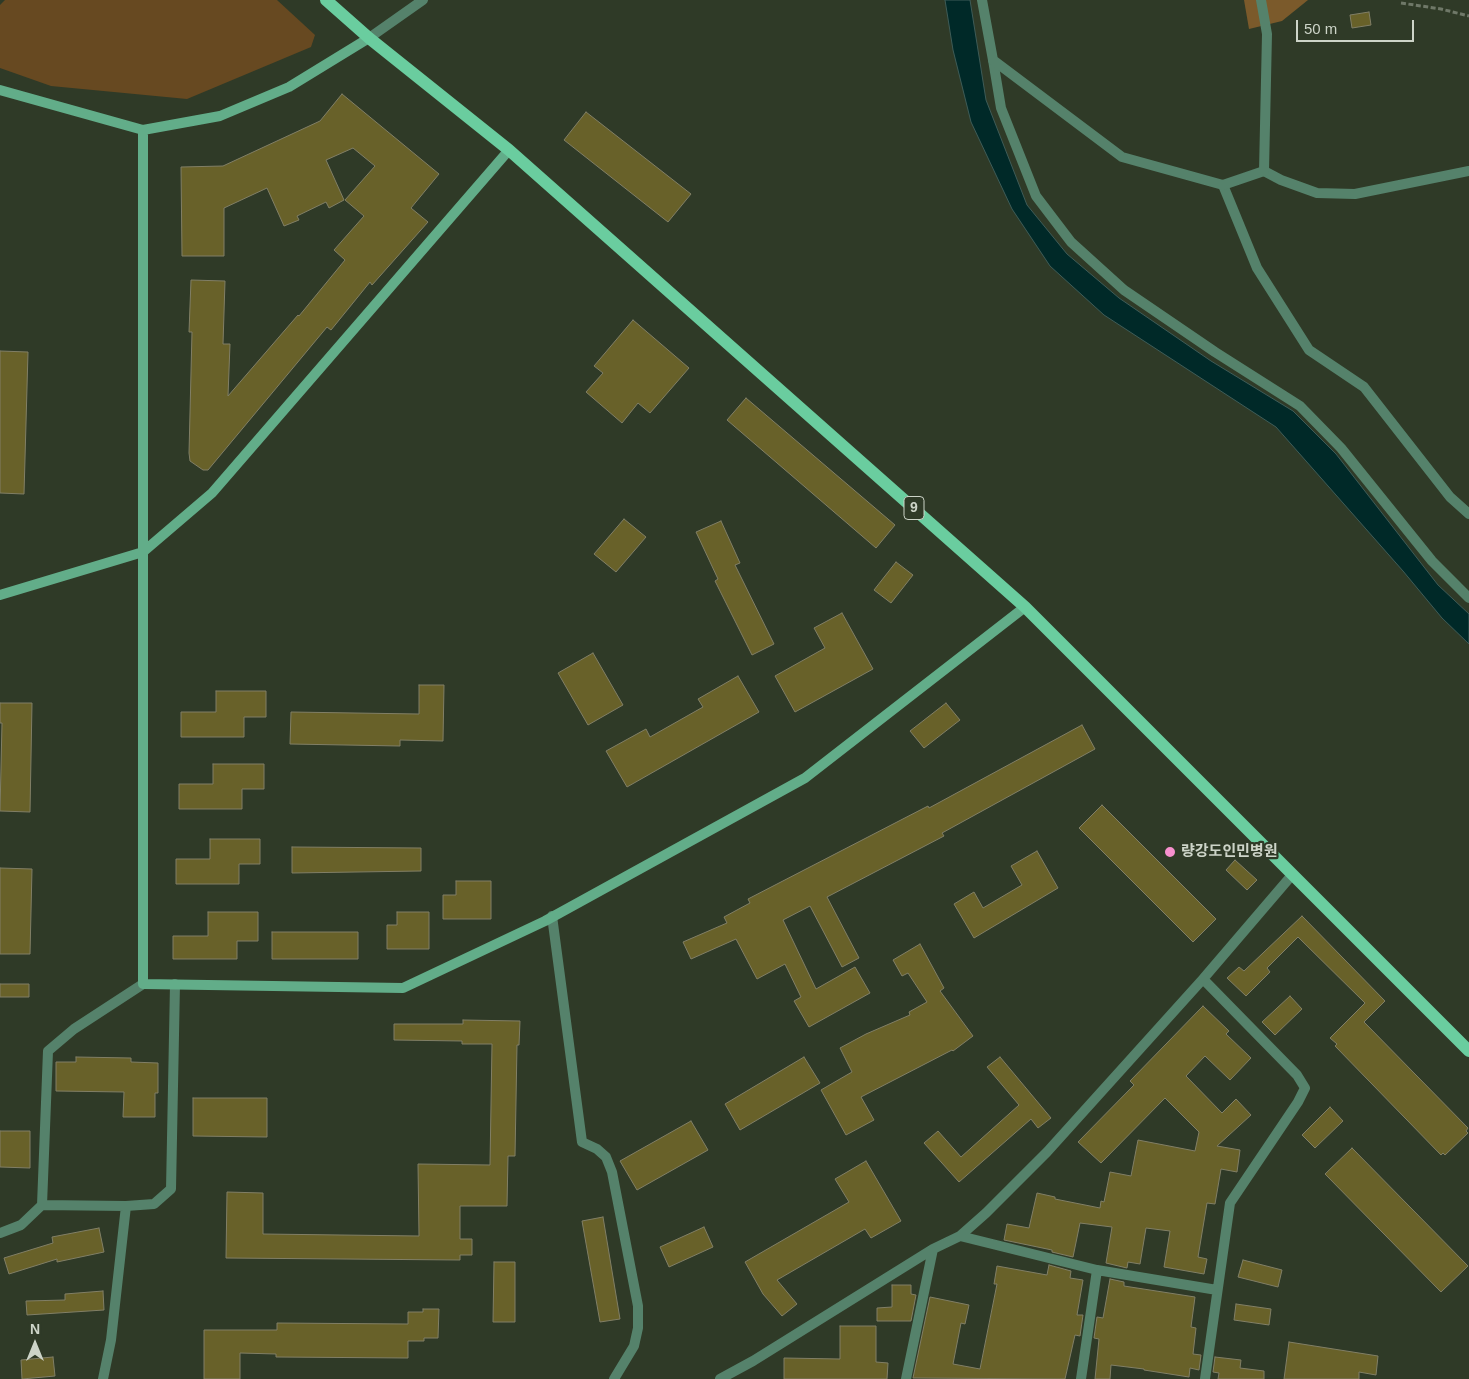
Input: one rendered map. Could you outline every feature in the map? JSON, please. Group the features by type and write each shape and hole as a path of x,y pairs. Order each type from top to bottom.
{"main road":[{"name":"9","path":"326,0 369,38 509,150 1025,607 1469,1051"},
{"path":"0,90 143,130 220,116 289,87 369,38"},
{"path":"143,130 143,984 403,988 552,916 805,778 1025,607"},
{"path":"0,595 143,552 212,493 509,150"}],"street":[{"path":"369,38 423,0"},
{"path":"982,0 1001,108 1036,196 1071,242 1124,290 1215,352 1300,406 1341,448 1432,561 1469,598"},
{"path":"1261,0 1267,34 1264,171"},
{"path":"993,60 1122,157 1223,186 1264,171 1281,180 1317,193 1355,194 1469,171"},
{"path":"1223,186 1257,268 1309,350 1364,386 1450,497 1469,514"},
{"path":"720,1379 753,1361 933,1249 960,1236 986,1213 1047,1152 1203,980 1292,875"},
{"path":"552,916 582,1142 597,1149 606,1157 612,1172 638,1306 638,1328 634,1346 614,1379"},
{"path":"1203,980 1297,1075 1305,1088 1298,1102 1230,1203 1204,1379"},
{"path":"0,1233 21,1225 42,1205 48,1051 74,1029 143,984"},
{"path":"42,1205 126,1206 154,1204 171,1189 175,984"},
{"path":"103,1379 110,1340 126,1206"},
{"path":"960,1236 1097,1270 1217,1290"},
{"path":"906,1379 933,1249"},
{"path":"1081,1379 1097,1270"}],"path":[{"path":"1401,3 1441,9 1469,16"}],"shaded area":[{"path":"5,0 277,0 315,35 311,47 187,99 51,86 0,68 0,5"},
{"path":"1244,0 1308,0 1282,21 1249,29"}],"water":[{"path":"945,0 970,0 986,100 1027,205 1067,254 1119,298 1211,361 1293,411 1336,454 1438,585 1469,614 1469,644 1442,618 1276,427 1104,315 1050,266 1012,209 971,122 953,50"}],"building":[{"path":"1369,12 1371,25 1352,28 1350,15"},
{"path":"342,94 439,174 411,208 428,222 372,285 370,282 331,330 327,327 208,470 203,470 190,461 189,453 192,332 189,332 191,280 225,281 223,344 230,344 228,396 299,316 345,260 334,250 364,216 345,200 375,166 353,148 326,160 344,200 329,208 326,202 297,216 299,220 284,226 267,188 224,208 224,256 182,256 181,167 223,166 320,121"},
{"path":"586,112 691,194 668,222 564,140"},
{"path":"633,320 689,368 650,413 638,403 622,423 586,392 603,373 594,366"},
{"path":"0,351 28,352 24,494 0,493"},
{"path":"746,398 895,525 876,548 727,420"},
{"path":"624,519 646,537 616,572 594,554"},
{"path":"721,521 740,563 735,565 774,644 752,655 715,581 718,579 696,532"},
{"path":"896,562 913,575 891,603 874,590"},
{"path":"842,613 873,669 795,712 775,676 825,648 814,628"},
{"path":"593,653 623,705 588,725 558,673"},
{"path":"738,676 759,712 627,787 606,751 646,729 650,737 703,707 698,699"},
{"path":"419,685 444,685 443,741 400,740 400,746 290,744 291,712 419,714"},
{"path":"216,691 266,691 266,717 244,717 244,737 181,737 181,712 216,712"},
{"path":"0,703 32,703 30,812 0,811 2,723 0,723"},
{"path":"946,703 960,720 924,748 910,731"},
{"path":"1082,725 1095,749 942,833 944,836 827,897 859,958 842,967 810,906 783,920 816,989 855,967 870,993 809,1027 794,1001 801,997 785,964 757,979 736,939 691,959 683,942 727,923 724,917 750,903 748,899 928,806 929,808"},
{"path":"213,764 264,764 264,789 242,789 242,809 179,809 179,784 213,784"},
{"path":"1102,805 1216,919 1193,942 1079,828"},
{"path":"210,839 260,839 260,864 239,864 239,884 176,884 176,859 210,859"},
{"path":"292,847 421,848 421,871 292,873"},
{"path":"1037,851 1058,888 974,938 954,904 974,892 983,908 1022,885 1011,866"},
{"path":"1235,860 1257,880 1247,890 1226,870"},
{"path":"0,868 32,869 30,954 0,954"},
{"path":"456,881 491,881 491,919 443,919 443,895 456,895"},
{"path":"208,912 258,912 258,941 237,941 237,959 173,959 173,936 208,936"},
{"path":"397,912 429,912 429,949 387,949 387,925 397,925"},
{"path":"1302,916 1385,1001 1364,1022 1468,1128 1466,1131 1468,1133 1445,1155 1443,1153 1441,1155 1335,1046 1337,1044 1330,1038 1365,1003 1298,937 1267,968 1270,972 1246,996 1227,978 1239,967 1244,971"},
{"path":"272,932 358,932 358,959 272,959"},
{"path":"920,944 944,988 940,991 973,1036 953,1051 861,1097 874,1120 846,1135 821,1090 852,1072 840,1048 866,1034 910,1015 909,1012 927,1002 908,973 902,976 893,960"},
{"path":"0,984 29,984 29,997 0,997"},
{"path":"1290,996 1302,1009 1275,1035 1262,1022"},
{"path":"1203,1006 1229,1031 1226,1034 1251,1058 1230,1080 1205,1056 1186,1076 1222,1113 1236,1099 1251,1115 1217,1146 1240,1150 1237,1172 1221,1169 1215,1204 1207,1203 1198,1257 1207,1259 1204,1274 1164,1267 1170,1231 1146,1228 1140,1264 1128,1262 1127,1268 1106,1263 1112,1227 1080,1223 1073,1257 1052,1252 1052,1250 1004,1240 1007,1224 1029,1228 1037,1193 1055,1197 1055,1199 1100,1208 1101,1201 1104,1202 1110,1172 1131,1176 1138,1140 1195,1151 1199,1132 1165,1098 1101,1163 1078,1142 1134,1085 1130,1081"},
{"path":"463,1020 520,1021 519,1045 517,1045 515,1156 508,1156 507,1206 460,1206 460,1239 472,1239 472,1255 460,1255 460,1260 226,1258 227,1192 263,1193 263,1234 419,1236 418,1164 490,1165 492,1044 462,1044 462,1041 394,1040 394,1024 463,1024"},
{"path":"76,1057 131,1058 131,1062 158,1063 158,1093 155,1093 155,1117 123,1117 124,1092 56,1091 56,1062 76,1062"},
{"path":"804,1057 820,1083 740,1130 725,1104"},
{"path":"1000,1057 1051,1118 1038,1128 1031,1119 959,1182 924,1143 938,1131 961,1157 1019,1105 987,1067"},
{"path":"193,1098 267,1098 267,1137 193,1136"},
{"path":"1330,1107 1343,1121 1315,1148 1302,1135"},
{"path":"691,1121 708,1150 637,1190 620,1161"},
{"path":"0,1131 30,1131 30,1168 0,1167"},
{"path":"1352,1148 1468,1266 1441,1292 1325,1174"},
{"path":"866,1161 901,1221 871,1238 865,1229 777,1280 797,1304 782,1316 763,1294 745,1262 849,1202 835,1179"},
{"path":"603,1217 620,1319 600,1322 582,1221"},
{"path":"704,1227 713,1247 669,1267 660,1247"},
{"path":"99,1228 104,1252 57,1262 57,1259 9,1274 4,1258 53,1243 52,1237"},
{"path":"1243,1260 1282,1270 1278,1287 1238,1277"},
{"path":"494,1262 515,1262 515,1322 493,1322"},
{"path":"1049,1265 1071,1271 1070,1278 1083,1280 1077,1315 1083,1315 1080,1336 1075,1335 1065,1379 913,1378 930,1297 969,1305 965,1324 961,1323 953,1364 980,1369 997,1284 994,1284 997,1266 1047,1275"},
{"path":"1110,1279 1124,1282 1124,1286 1195,1297 1191,1327 1196,1328 1193,1354 1201,1355 1199,1370 1190,1368 1189,1377 1111,1365 1110,1379 1095,1379 1099,1339 1094,1338 1097,1317 1103,1318"},
{"path":"892,1285 911,1285 911,1294 916,1295 911,1321 877,1321 877,1308 892,1307"},
{"path":"103,1291 104,1310 27,1315 26,1301 65,1300 65,1294"},
{"path":"1236,1304 1271,1309 1269,1325 1234,1320"},
{"path":"423,1309 439,1309 438,1338 424,1338 424,1341 408,1341 408,1358 276,1357 276,1354 240,1353 240,1379 204,1379 204,1330 277,1330 277,1323 408,1324 408,1312 423,1312"},
{"path":"840,1326 876,1326 876,1362 888,1363 887,1379 784,1379 784,1358 840,1359"},
{"path":"1289,1342 1378,1356 1376,1375 1359,1372 1359,1379 1284,1379"},
{"path":"53,1357 55,1376 22,1379 21,1360"},
{"path":"1215,1357 1241,1360 1240,1368 1264,1371 1264,1379 1218,1379 1219,1373 1213,1372"}],"place":[{"name":"량강도인민병원","path":"1170,852"}]}
